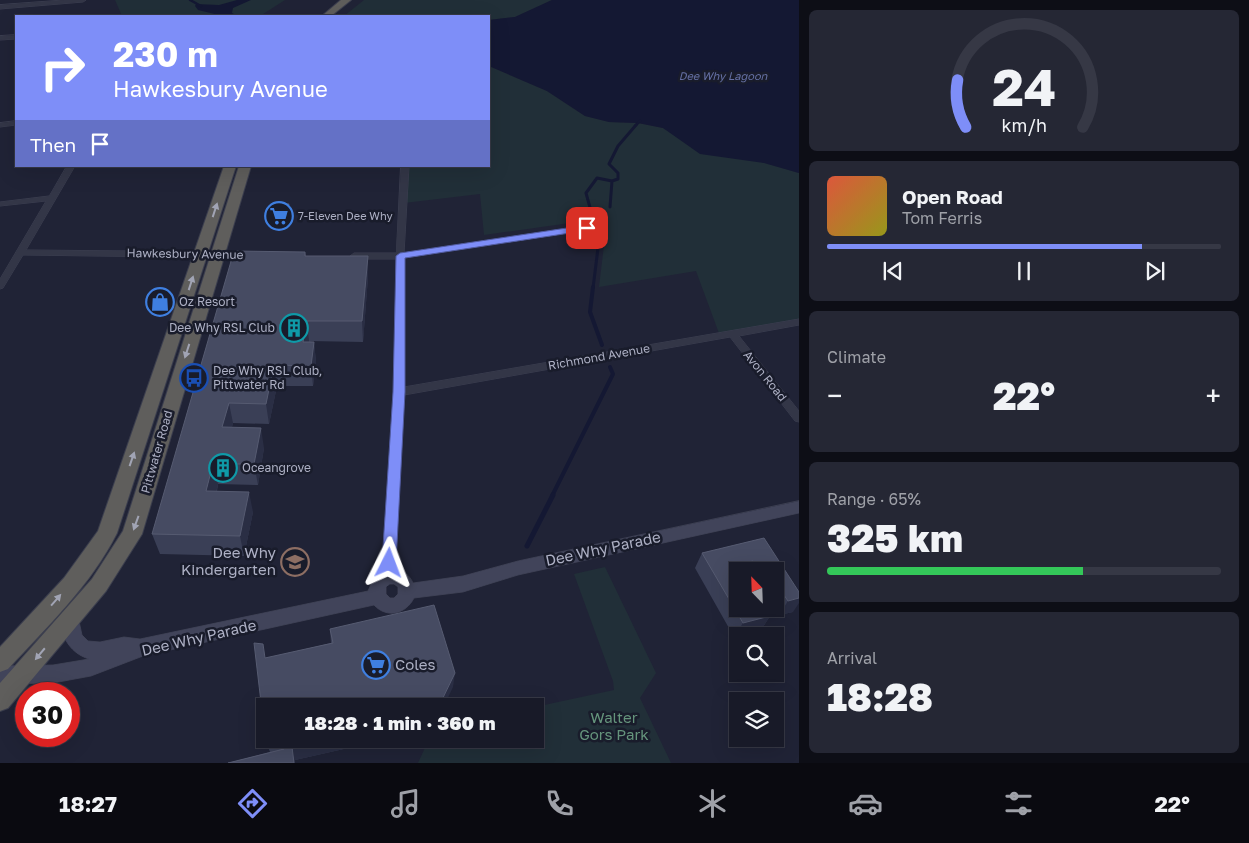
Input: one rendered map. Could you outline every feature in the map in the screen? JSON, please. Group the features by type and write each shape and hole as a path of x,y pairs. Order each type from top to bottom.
{"highway":[{"path":"327,15 347,0"},
{"path":"338,15 357,0"},
{"name":"Pittwater Road","path":"0,700 10,676 71,618 99,586 125,547 135,527 183,362 230,167"},
{"name":"Pittwater Road","path":"0,662 75,578 100,546 107,533 209,254 245,167"}],"main road":[{"name":"Dee Why Parade","path":"408,591 480,580 518,568 799,507"},
{"path":"391,576 405,582 408,591 404,600 395,605 384,604 377,597 378,584 391,576"},
{"name":"Dee Why Parade","path":"10,676 42,676 123,659 140,648 377,597"},
{"path":"71,618 70,633 73,639 84,649 100,651 123,646 140,648"}],"street":[{"path":"0,7 83,0"},
{"path":"0,38 15,37"},
{"path":"0,125 15,123"},
{"path":"0,286 70,167"},
{"path":"391,576 389,563 399,392 400,256 406,167"},
{"path":"0,204 52,198"},
{"path":"341,256 400,256 587,228"},
{"name":"Hawkesbury Avenue","path":"21,252 258,255"},
{"name":"Richmond Avenue","path":"399,392 799,322"},
{"name":"Avon Road","path":"732,334 799,418"}],"green space":[{"path":"115,0 285,0 262,15 122,15"},
{"path":"364,0 552,0 515,17 490,20 490,15 345,15"},
{"path":"490,66 547,91 585,116 609,122 638,123 663,128 680,138 799,173 799,323 720,336 696,271 599,287 604,245 591,220 484,235 480,194 404,203 405,167 490,167"},
{"name":"Walter Gors Park","path":"605,567 656,673 640,698 671,763 418,763 425,748 544,748 544,705 614,690 613,681 574,574"}],"water":[{"path":"237,0 251,0 233,8 232,13 236,15 219,15 198,10 195,6 196,4 219,5"},
{"name":"Dee Why Lagoon","path":"552,0 799,0 799,173 764,163 700,154 663,128 638,123 609,122 585,116 547,91 490,66 490,20 515,17"}],"building":[{"name":"7-Eleven Dee Why","path":"272,204 289,204 285,220 268,219"},
{"path":"234,251 305,252 305,256 368,256 362,321 307,321 303,342 314,342 311,366 274,365 266,404 229,403 222,427 261,428 254,464 213,464 206,491 249,492 240,536 152,534"},
{"path":"764,538 780,562 729,562 729,599 702,553"},
{"path":"784,569 799,592 799,598 788,601 784,595"},
{"name":"Coles","path":"434,605 455,673 443,698 261,698 254,643 263,644 265,658 333,643 330,629"},
{"path":"740,618 762,618 743,623"},
{"path":"282,748 292,748 294,763 228,763 284,749"}],"waterway":[{"path":"190,0 201,6"},
{"path":"636,125 640,121"},
{"path":"612,181 618,179 618,173 609,164 618,146 636,125"},
{"path":"593,288 599,240 586,193 597,178 612,181"},
{"path":"610,207 612,181"},
{"path":"593,287 590,312 602,345"},
{"path":"552,496 613,374 610,367"},
{"path":"527,546 553,495"}],"place":[{"name":"7-Eleven Dee Why","path":"279,216"},
{"name":"Oz Resort","path":"160,302"},
{"name":"Dee Why RSL Club","path":"294,328"},
{"name":"Dee Why RSL Club, Pittwater Rd","path":"194,378"},
{"name":"Oceangrove","path":"223,468"},
{"name":"Dee Why Kindergarten","path":"295,562"},
{"name":"Coles","path":"376,665"}],"route":[{"path":"389,563 399,392 400,256 587,228"}]}
